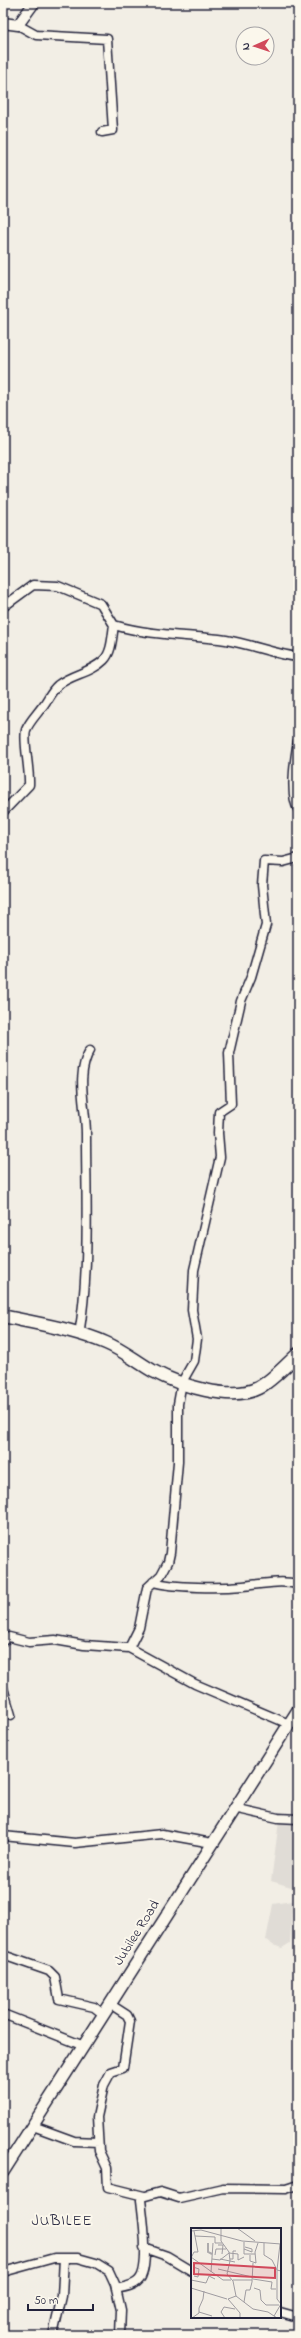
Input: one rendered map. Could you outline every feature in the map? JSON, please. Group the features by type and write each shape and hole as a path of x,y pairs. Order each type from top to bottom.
{"main road":[{"path":"3,1316 79,1334 107,1343 154,1371 182,1382 224,1393 237,1394 248,1392 259,1387 298,1354"},
{"name":"Jubilee Road","path":"3,2172 234,1808 298,1710"}],"street":[{"path":"18,25 34,3"},
{"path":"3,23 18,25 36,35 107,39 113,130 102,132"},
{"path":"3,607 33,585 58,586 101,604 114,625 110,650 104,660 93,669 78,674 58,685 47,697 45,704 29,724 25,737 30,768 29,785 3,812"},
{"path":"114,625 139,632 227,640 277,654 298,657"},
{"path":"298,741 294,763 294,802 298,809"},
{"path":"129,1648 139,1628 147,1588 159,1578 168,1562 172,1539 178,1462 178,1404 182,1382 194,1361 196,1339 192,1310 194,1270 220,1157 218,1133 219,1112 231,1104 229,1052 241,1001 251,977 266,925 262,885 264,861 283,862 298,858"},
{"path":"79,1334 85,1294 86,1122 82,1089 86,1057 90,1050"},
{"path":"153,1582 185,1587 243,1586 262,1582 298,1584"},
{"path":"3,1641 9,1637 30,1642 55,1640 84,1645 129,1648 195,1684 289,1724"},
{"path":"3,1688 11,1715"},
{"path":"234,1808 248,1813 298,1819"},
{"path":"3,1836 75,1843 162,1834 212,1843"},
{"path":"3,1955 49,1971 54,1977 59,1999 94,2007 104,2014"},
{"path":"110,2004 126,2015 130,2021 122,2068 111,2072 104,2085 97,2117 98,2142 107,2168 108,2187 144,2196 160,2192 180,2198 223,2188 286,2189 298,2185"},
{"path":"3,2014 84,2046"},
{"path":"33,2126 74,2140 98,2142"},
{"path":"116,2289 130,2286 139,2281 144,2273 141,2200 144,2196"},
{"path":"144,2248 167,2256 191,2270"},
{"path":"3,2272 54,2258 78,2258 96,2263 109,2271 116,2289 121,2310 120,2335"},
{"path":"53,2335 62,2296 64,2258"},
{"path":"281,2312 298,2317"}],"shaded area":[{"path":"279,1821 298,1821 298,1889 271,1881"},
{"path":"298,1900 298,1906 292,1913 290,1943 282,1948 273,1945 266,1940 273,1904"}],"district":[{"name":"JUBILEE","path":"62,2221"}]}
